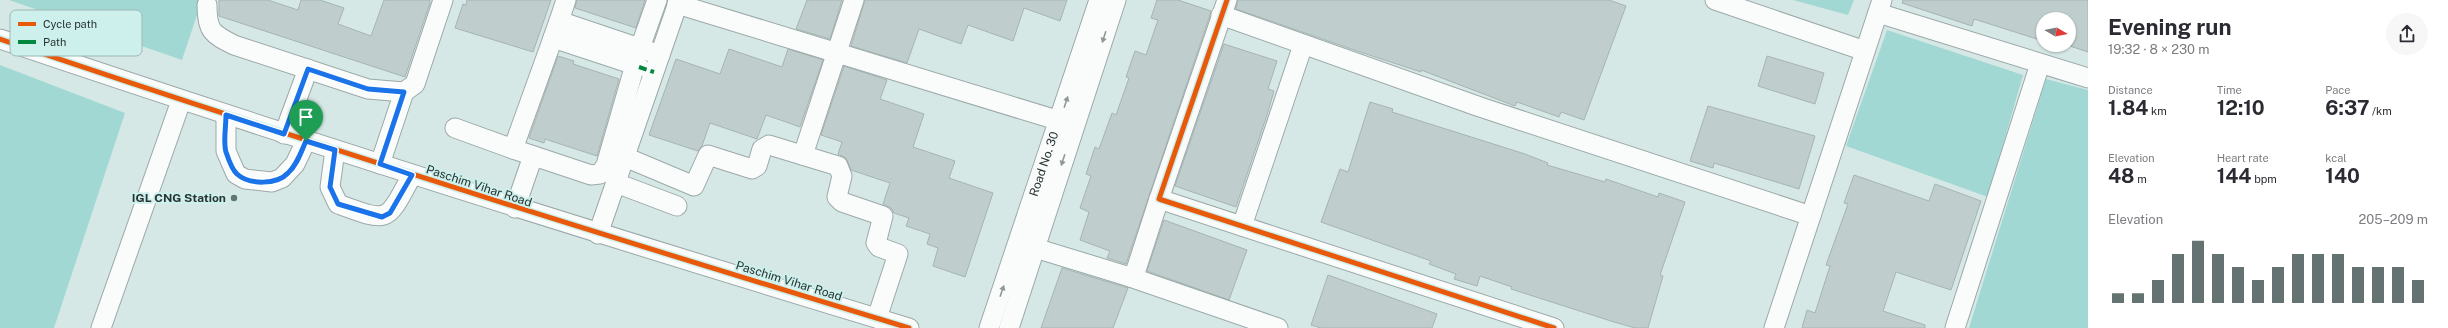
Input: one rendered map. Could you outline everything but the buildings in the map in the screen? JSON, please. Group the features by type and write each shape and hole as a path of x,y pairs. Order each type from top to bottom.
{"street":[{"path":"380,164 404,92 415,84 443,0"},
{"path":"513,149 560,21 566,0"},
{"path":"455,128 591,175 600,174 606,165 657,0"},
{"path":"803,155 854,0"},
{"name":"Road No. 30","path":"989,328 1060,121 1099,0"},
{"name":"Road No. 30","path":"1009,328 1116,0"},
{"path":"1715,0 1866,51"},
{"path":"598,234 678,2 837,53 1060,121"},
{"path":"207,6 207,24 216,36 234,45 368,89 404,92"},
{"path":"1774,328 1880,6 2040,64 2088,78"},
{"path":"1130,277 1136,270 1224,8 1303,45 1480,107 1811,216"},
{"path":"560,21 638,60"},
{"path":"553,38 638,60 660,55"},
{"name":"Paschim Vihar Road","path":"0,39 10,42"},
{"path":"1242,226 1303,45"},
{"name":"Paschim Vihar Road","path":"50,56 181,101 515,208 909,328"},
{"path":"1955,328 2040,64"},
{"path":"284,134 308,69"},
{"path":"101,328 181,101"},
{"path":"226,115 226,151 236,174 245,179 272,182 282,178 295,164 306,141"},
{"path":"625,157 694,186 708,155 752,169 757,166 762,149 766,146 774,145 840,168 842,176 837,194 839,200 883,216 876,243 879,247 898,254 877,318"},
{"path":"335,150 330,175 332,194 338,204 362,213 382,217 390,213 412,175"},
{"path":"515,208 533,156"},
{"path":"616,183 677,206"},
{"path":"1160,200 1554,328"},
{"path":"1035,248 1130,277 1278,328"}],"shaded area":[{"path":"9,0 202,0 182,60 142,46 142,10 38,10"},
{"path":"1793,0 1854,0 1848,15"},
{"path":"1887,30 2023,75 1988,197 1846,146"},
{"path":"0,65 125,113 54,328 0,328"},
{"path":"2046,79 2088,90 2088,328 1969,328"}],"marked path":[{"path":"639,67 654,72"}],"cycle path":[{"path":"1227,0 1159,199 1554,328"},
{"path":"0,39 10,42"},
{"path":"51,56 453,187 909,328"}],"place":[{"name":"IGL CNG Station","path":"234,198"}],"route":[{"path":"308,69 368,89 404,92 380,164 412,175 390,213 382,217 372,216 356,211 338,204 332,194 330,187 330,175 335,150 306,141 295,164 288,174 282,178 272,182 245,179 236,174 226,151 226,115 284,134 308,69"}]}
